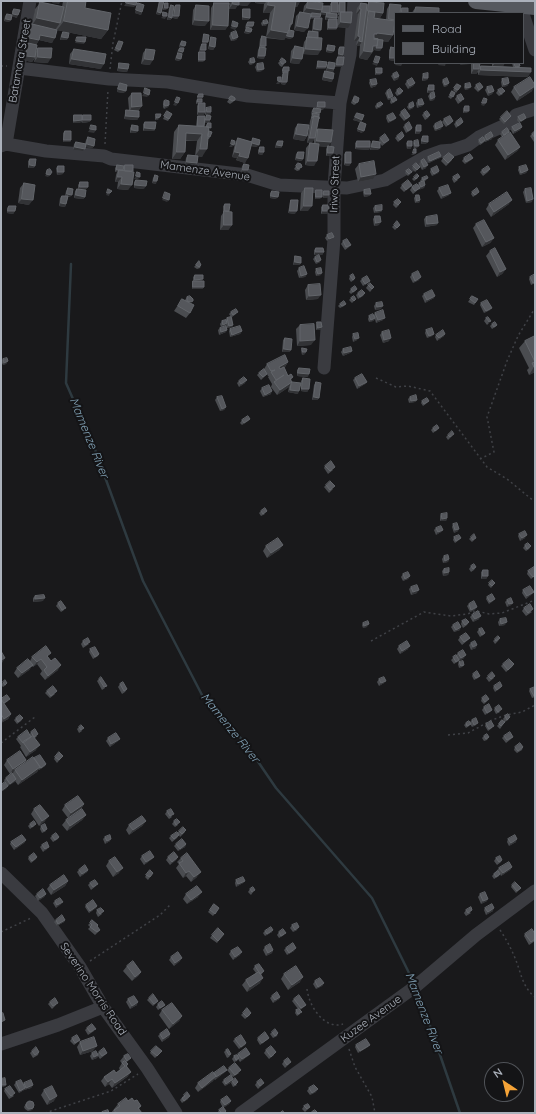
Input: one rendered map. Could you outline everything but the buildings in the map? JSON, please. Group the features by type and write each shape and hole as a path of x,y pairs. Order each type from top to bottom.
{"main road":[{"path":"476,1 504,3 525,10"}],"street":[{"name":"Batamara Street","path":"4,145 30,1"},
{"name":"Iriwo Street","path":"324,368 334,239 334,187 340,103 350,55 354,1"},
{"path":"525,10 535,50"},
{"path":"19,68 109,79 168,82 248,96 340,103"},
{"name":"Mamenze Avenue","path":"4,145 46,151 104,156 111,159 247,175 280,186 347,188 384,180 427,156 440,151 453,150 468,145 479,137 510,123 516,116 535,109"},
{"name":"Severino Morris Road","path":"1,874 42,913 80,967 103,1008 147,1068 176,1113"},
{"name":"Kuzee Avenue","path":"241,1113 416,986 476,935 535,891"},
{"path":"1,1044 58,1026 103,1008"}],"path":[{"path":"480,459 494,452 487,417 507,361 518,336 535,308"},
{"path":"376,378 396,387 408,386 430,391 487,467 508,479 535,502"},
{"path":"371,641 424,612 451,616 477,611 489,614 502,613 535,600"},
{"path":"448,735 468,733 492,720 506,715 522,712 535,705"},
{"path":"1,743 35,717"},
{"path":"80,967 160,915 171,904"},
{"path":"1,932 42,913"},
{"path":"494,922 516,959 520,975 526,987 535,997"},
{"path":"307,990 313,1009 320,1016 330,1024 339,1026 345,1024"},
{"path":"345,1038 355,1067 372,1097 375,1113"},
{"path":"45,1113 111,1092 147,1068"}],"waterway":[{"name":"Mamenze River","path":"71,264 66,383 94,447 143,581 202,695 246,744 276,788 372,898 414,983"},
{"name":"Mamenze River","path":"418,991 460,1113"}]}
